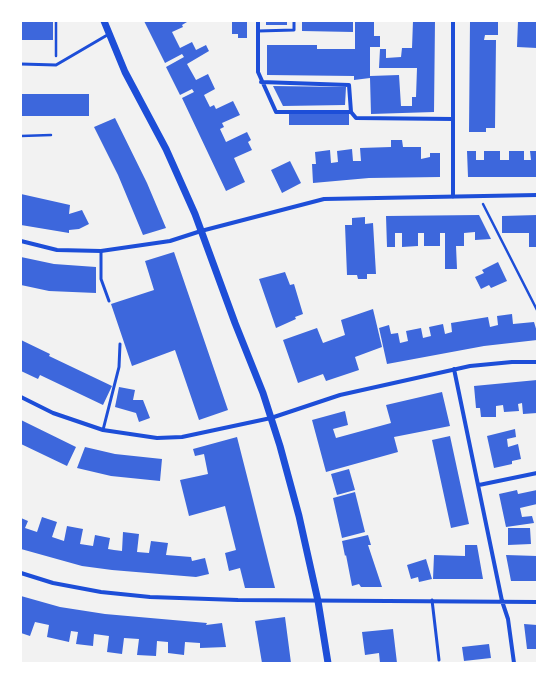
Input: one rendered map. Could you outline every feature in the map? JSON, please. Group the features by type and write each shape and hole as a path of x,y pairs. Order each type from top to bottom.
{"street":[{"path":"104,21 125,72 166,150 201,231 271,418 299,516 318,601 328,663"},
{"path":"258,21 258,72 261,82 276,112 351,112"},
{"path":"453,21 453,197"},
{"path":"261,82 349,85 351,112 356,118 453,119"},
{"path":"21,242 57,250 101,251 170,241 201,231 324,199 537,195"},
{"path":"21,398 53,413 103,430 157,438 182,437 271,418 340,395 454,369 491,364 537,362"},
{"path":"454,369 502,601 508,619 514,663"},
{"path":"479,485 537,473"},
{"path":"21,573 53,583 101,592 150,597 318,601 432,600 537,602"}],"lane":[{"path":"258,32 294,30 294,21"},
{"path":"21,64 56,65 110,34"},
{"path":"101,251 101,279 109,301"},
{"path":"103,430 119,367 120,344"},
{"path":"432,600 439,660"}],"path":[{"path":"56,21 56,65"},
{"path":"21,136 51,136"},
{"path":"488,215 537,310"}],"building":[{"path":"21,21 53,21 53,40 21,40"},
{"path":"144,21 187,21 182,25 183,27 172,32 180,48 192,42 196,50 206,45 209,51 187,64 196,80 208,74 215,89 204,95 210,107 214,105 216,109 233,101 240,115 222,123 224,127 220,129 226,142 247,132 251,140 248,142 252,150 234,158 245,182 226,191 182,98 194,92 192,89 180,95 166,67 184,57 182,54 165,63"},
{"path":"232,21 247,21 247,38 238,38 238,34 232,34"},
{"path":"266,21 287,21 287,25 266,25"},
{"path":"302,21 353,21 353,32 302,31"},
{"path":"355,21 374,21 374,36 380,36 380,47 370,47 370,76 399,75 401,106 412,106 412,97 416,97 417,68 379,68 380,49 386,49 386,58 401,57 402,48 412,48 413,21 435,21 434,112 371,114 370,78 354,80 354,76 267,75 267,45 317,45 317,49 355,49"},
{"path":"470,21 498,21 498,35 485,35 484,40 496,40 495,128 486,128 486,132 469,132"},
{"path":"518,21 537,21 537,48 517,47"},
{"path":"273,86 346,87 345,105 283,106"},
{"path":"21,94 89,94 89,116 21,116"},
{"path":"289,114 349,114 349,125 289,125"},
{"path":"115,118 147,183 166,228 143,235 118,175 94,127"},
{"path":"391,140 402,140 403,147 421,147 421,159 430,157 430,153 440,153 440,177 369,178 313,183 312,164 316,164 315,152 330,150 331,163 338,162 337,151 352,149 353,161 361,161 360,148 391,147"},
{"path":"467,151 476,151 476,160 484,160 484,151 500,151 500,160 509,160 509,151 524,151 524,160 531,160 530,151 537,151 537,177 468,177"},
{"path":"290,161 301,183 282,193 271,170"},
{"path":"21,194 70,205 69,214 82,210 89,224 79,229 69,230 69,233 21,225"},
{"path":"479,215 491,239 475,240 475,232 464,233 464,246 456,246 457,269 445,269 445,233 440,233 440,246 424,246 424,233 418,233 418,246 402,247 402,233 395,233 395,247 387,247 386,216"},
{"path":"537,215 537,247 529,247 529,233 502,233 502,216"},
{"path":"365,217 365,224 373,223 376,274 367,274 367,279 358,279 357,275 347,275 345,225 352,225 352,218"},
{"path":"174,252 228,410 199,420 175,350 132,366 111,304 154,290 145,261"},
{"path":"21,257 54,264 96,267 96,293 49,291 21,285"},
{"path":"498,262 507,281 491,288 489,285 481,289 475,277 484,273 482,270"},
{"path":"285,272 290,285 294,284 303,314 295,317 296,319 276,328 259,279"},
{"path":"373,309 382,347 355,357 359,370 326,381 323,374 298,383 283,340 317,328 323,343 345,335 341,320"},
{"path":"512,314 513,324 534,322 537,332 537,340 484,346 387,364 379,328 389,325 391,334 398,333 400,343 408,341 406,331 421,328 423,338 431,336 429,327 443,324 445,334 452,332 451,323 488,317 490,327 498,325 497,316"},
{"path":"21,340 50,354 49,356 112,386 103,405 40,375 38,379 21,371"},
{"path":"537,380 537,413 523,414 522,403 518,404 519,411 504,412 503,405 496,406 496,417 481,417 480,408 476,408 474,386"},
{"path":"119,387 135,390 133,400 143,400 150,418 139,422 136,413 115,407"},
{"path":"442,392 450,426 394,437 398,452 326,472 312,420 345,411 348,425 333,429 336,438 391,423 386,405"},
{"path":"21,420 76,447 67,466 21,444"},
{"path":"515,429 516,437 507,439 508,447 518,444 521,459 512,461 512,464 494,468 487,436"},
{"path":"450,436 469,524 451,528 432,440"},
{"path":"237,437 275,588 245,588 240,568 229,571 225,553 236,550 225,506 189,516 180,480 208,474 204,454 195,456 193,449"},
{"path":"85,447 115,454 162,459 160,481 111,476 77,468"},
{"path":"349,469 355,490 337,495 331,474"},
{"path":"517,490 518,494 537,490 537,504 520,508 522,517 532,516 534,523 506,527 499,494"},
{"path":"355,492 365,532 342,538 333,498"},
{"path":"42,517 57,522 52,537 64,541 67,526 83,529 80,544 93,546 95,535 110,538 108,549 122,551 123,532 139,534 137,552 149,553 151,541 168,543 166,555 191,557 192,561 205,558 209,574 196,577 112,570 82,566 21,549 21,518 28,521 25,528 37,532"},
{"path":"508,528 530,528 531,544 508,545"},
{"path":"368,535 371,545 368,545 382,587 361,587 359,584 352,586 342,541"},
{"path":"465,545 477,545 483,579 433,579 434,555 465,556"},
{"path":"506,555 537,556 537,581 511,581"},
{"path":"426,559 432,579 419,582 418,577 411,579 407,565"},
{"path":"21,596 60,607 105,614 207,623 206,625 222,623 226,647 200,648 200,643 185,642 184,655 168,653 168,642 157,641 156,656 137,655 139,639 124,638 122,654 107,652 109,636 94,634 93,646 76,644 78,632 71,631 69,642 47,637 49,625 35,622 30,636 21,633"},
{"path":"285,617 291,663 262,663 255,621"},
{"path":"524,624 537,625 537,649 527,649"},
{"path":"393,629 397,663 380,663 379,653 365,655 362,632"},
{"path":"489,644 491,658 464,661 462,647"}]}
